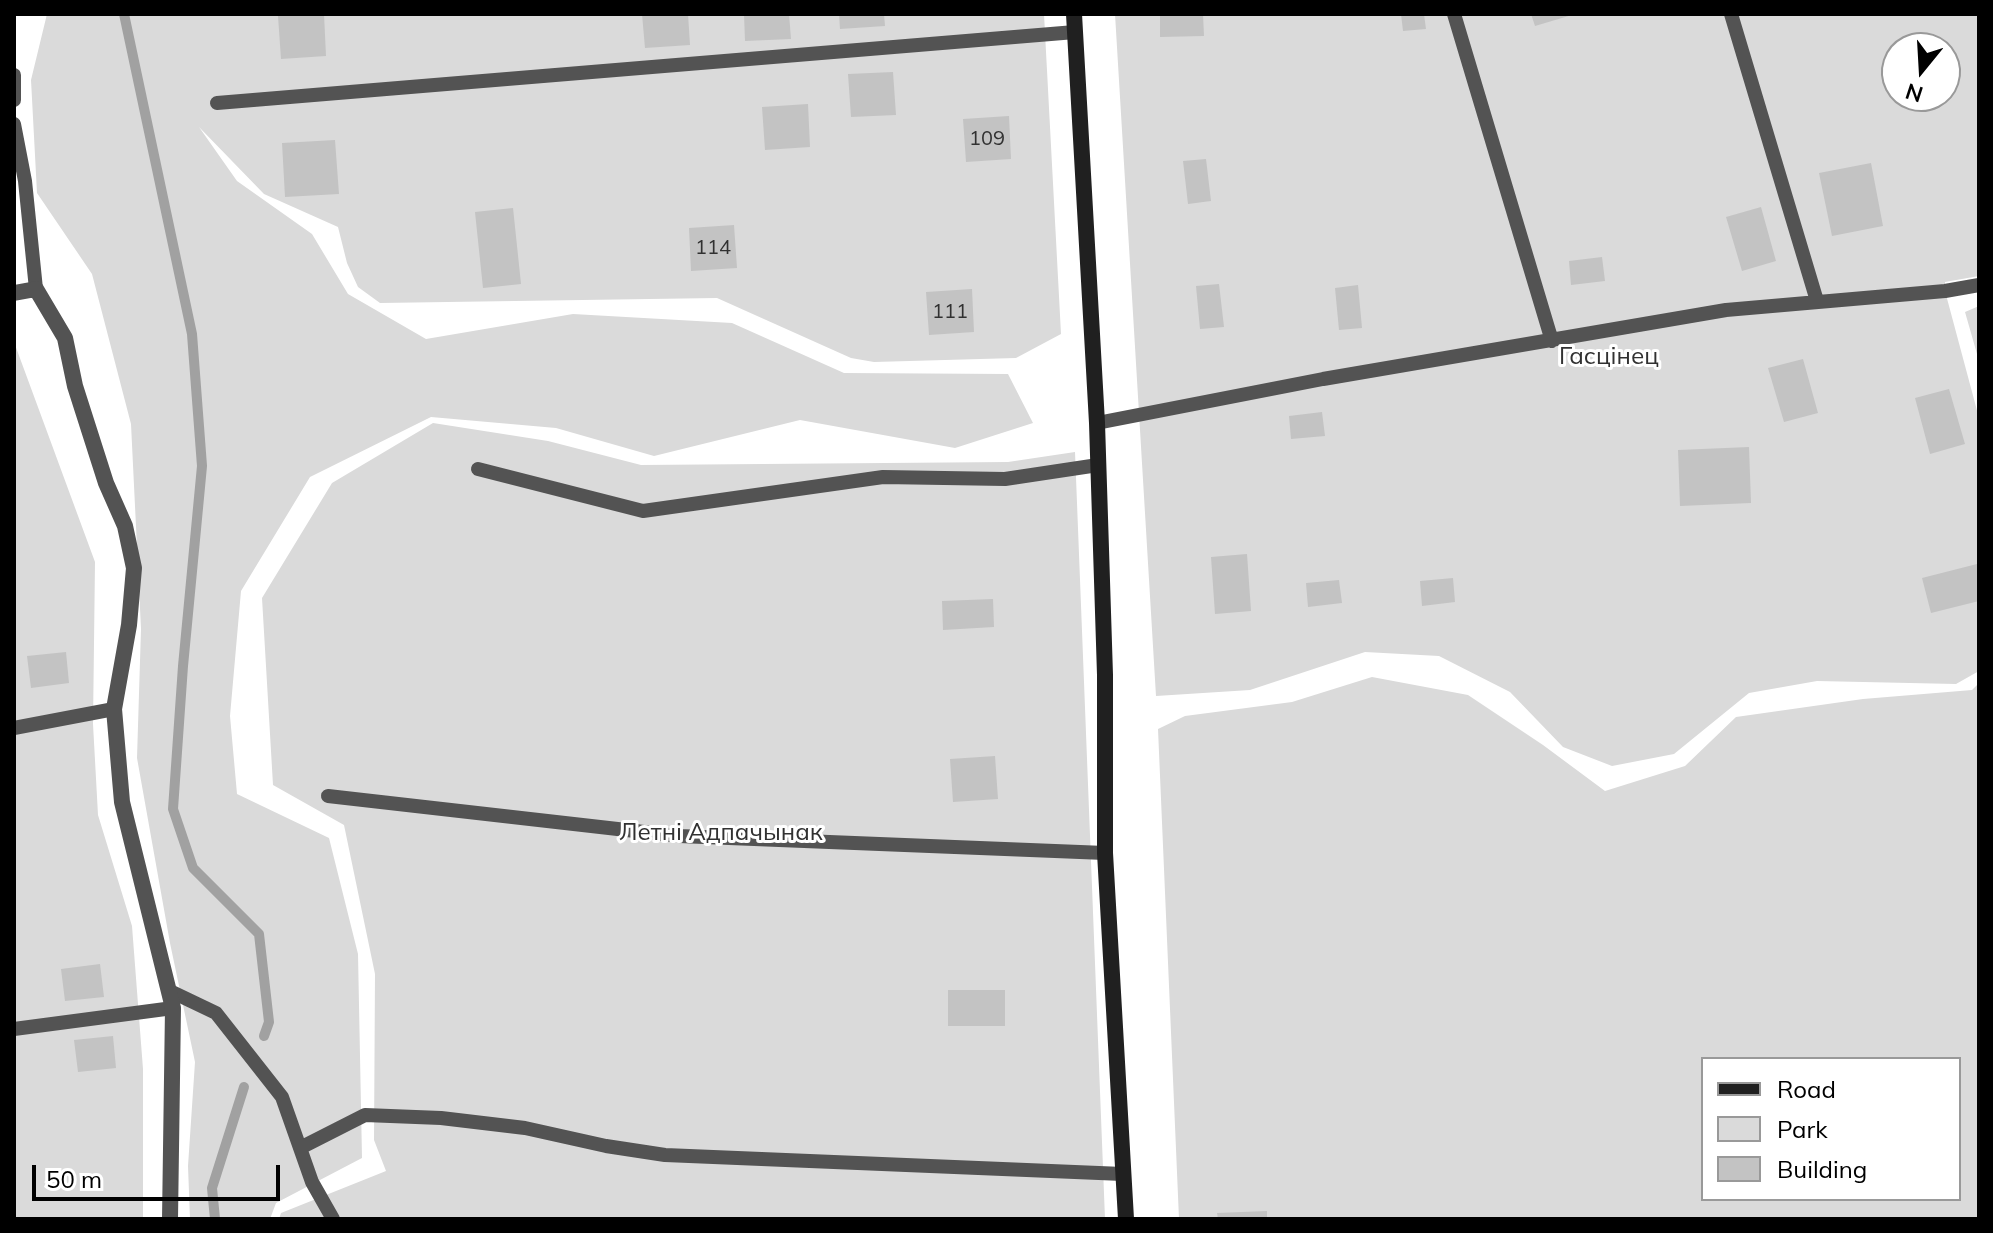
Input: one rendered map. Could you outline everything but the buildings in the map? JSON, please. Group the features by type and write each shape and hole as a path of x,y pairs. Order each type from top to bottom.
{"street":[{"path":"1074,14 1097,423 1105,675 1105,853 1126,1219"},
{"path":"14,293 36,289 65,338 75,386 106,483 125,526 134,568 129,625 114,709 122,802 139,880 172,999 170,1219"}],"lane":[{"path":"1454,14 1552,341"},
{"path":"1731,14 1817,301"},
{"path":"217,103 1075,32"},
{"path":"14,75 14,100"},
{"path":"14,124 25,181 36,289"},
{"path":"1097,423 1323,379 1726,310 1945,291 1979,285"},
{"path":"478,469 643,511 883,477 1005,479 1098,465"},
{"path":"14,728 114,709"},
{"path":"328,796 679,836 1105,853"},
{"path":"14,1029 172,999 216,1013 282,1097 312,1182 333,1219"},
{"path":"300,1148 365,1115 441,1118 525,1128 665,1155 1123,1174"}],"green space":[{"path":"47,14 1044,14 1061,334 1016,358 874,362 851,358 717,298 380,303 358,287 347,263 338,227 264,194 199,127 237,181 312,234 348,294 426,339 573,314 732,323 844,373 1008,374 1033,423 955,448 800,420 654,456 556,428 431,417 310,477 241,591 230,716 237,794 329,838 358,954 362,1158 276,1203 270,1219 190,1219 188,1166 195,1062 137,758 141,629 131,424 92,274 37,193 31,80"},
{"name":"Гасцінец","path":"1115,14 1979,14 1979,276 1945,282 1945,291 1979,418 1979,671 1956,684 1817,681 1749,693 1674,754 1612,766 1563,747 1510,692 1439,656 1365,652 1250,690 1156,696"},
{"path":"1979,306 1979,361 1965,312"},
{"path":"14,342 95,562 93,724 98,815 132,926 143,1069 143,1219 14,1219"},
{"name":"Летні Адпачынак","path":"433,423 548,441 641,465 1008,462 1075,452 1105,1219 279,1219 281,1213 386,1171 374,1140 375,974 344,825 273,785 262,598 332,483"},
{"path":"1372,677 1468,695 1605,791 1685,766 1736,717 1863,699 1972,690 1979,683 1979,1219 1179,1219 1158,729 1185,716 1292,702"}],"waterway":[{"path":"124,14 192,334 202,466 173,809 193,868 259,934 269,1022 264,1036"},
{"path":"215,1219 212,1188 244,1087"}]}
